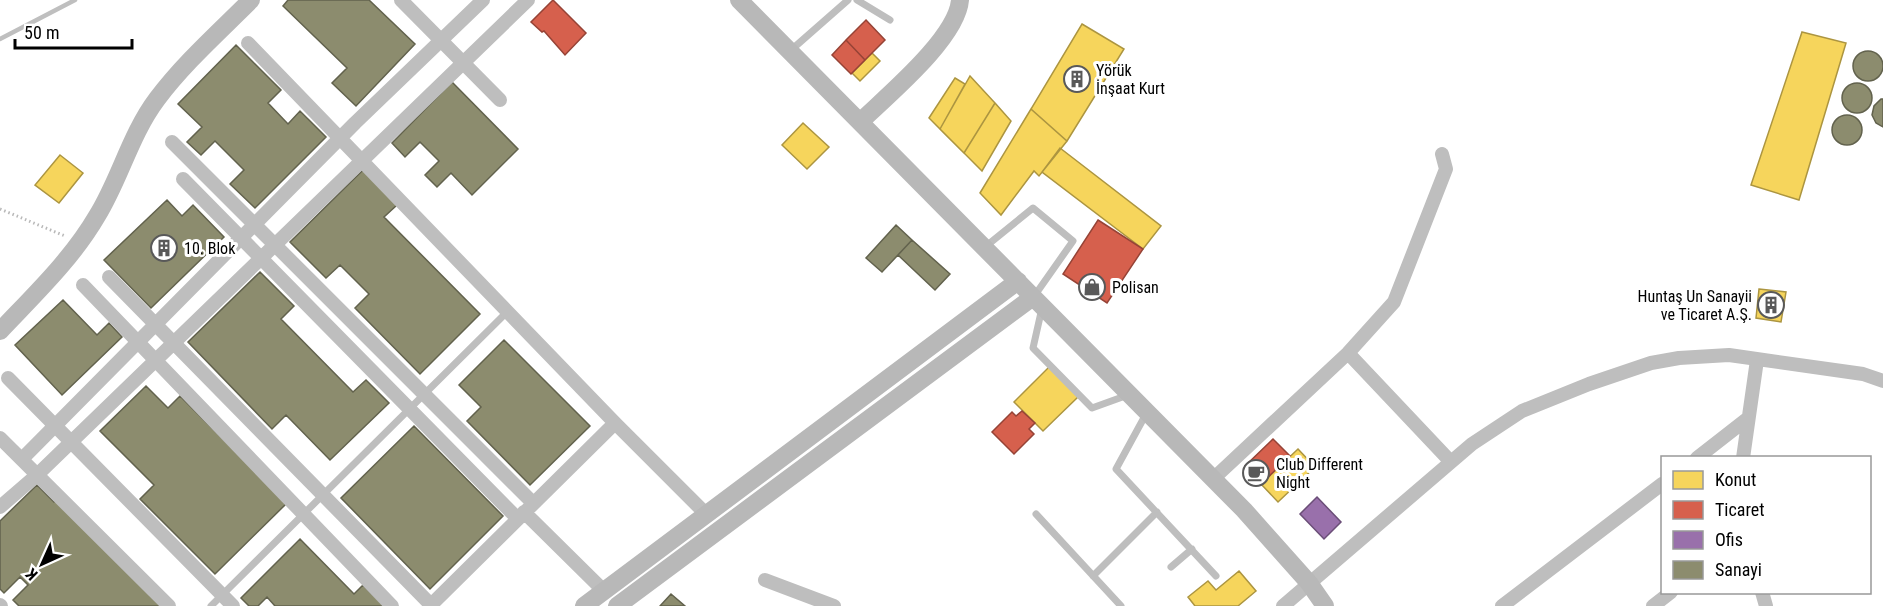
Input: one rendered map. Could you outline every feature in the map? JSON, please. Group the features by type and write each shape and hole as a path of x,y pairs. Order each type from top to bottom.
{"main road":[{"path":"0,331 43,286 79,242 106,201 141,122 157,99 250,0"},
{"path":"738,0 1214,479 1309,583 1325,606"},
{"path":"860,122 943,38 952,23 960,0"},
{"path":"584,606 1018,281"},
{"path":"617,606 1038,301"}],"street":[{"path":"401,0 500,100"},
{"path":"22,459 340,138 483,0"},
{"path":"0,507 37,475 156,361 528,0"},
{"path":"248,43 615,423 706,514"},
{"path":"172,142 424,394 525,511 604,591"},
{"path":"1214,479 1348,353 1394,302 1446,169 1442,154"},
{"path":"183,179 409,409 525,511"},
{"path":"109,277 431,606 615,423"},
{"path":"83,285 392,606"},
{"path":"1348,353 1451,462"},
{"path":"1283,606 1472,444 1522,411 1599,381 1651,363 1678,358 1730,356 1863,375 1883,381"},
{"path":"1743,456 1757,360"},
{"path":"8,378 232,606"},
{"path":"1700,456 1747,419"},
{"path":"0,438 169,606"},
{"path":"1502,606 1661,485"},
{"path":"765,580 834,606"},
{"path":"1653,606 1668,594"}],"lane":[{"path":"790,51 848,0"},
{"path":"857,0 890,20"},
{"path":"985,248 1034,208 1072,241 1038,301 1033,348 1092,408 1130,394"},
{"path":"211,606 508,311"},
{"path":"1147,412 1116,469 1216,576"},
{"path":"1094,576 1157,512"},
{"path":"1036,514 1121,606"},
{"path":"1171,567 1192,549"}],"path":[{"path":"0,209 79,242"}],"building: Konut":[{"name":"Yörük İnşaat Kurt","path":"1082,24 1124,49 1067,141 1031,109"},
{"path":"1802,32 1846,43 1799,200 1751,185"},
{"path":"872,53 880,61 860,81 852,73"},
{"path":"970,76 995,103 964,153 940,129"},
{"path":"955,78 965,84 940,129 929,118"},
{"path":"995,103 1011,121 982,171 964,153"},
{"path":"1031,109 1067,141 1039,176 1034,171 1001,215 980,193"},
{"path":"803,123 829,147 807,169 782,145"},
{"path":"1060,148 1161,226 1143,249 1042,172"},
{"path":"60,155 83,173 59,203 35,185"},
{"name":"Huntaş Un Sanayii ve Ticaret A.Ş.","path":"1759,289 1786,292 1781,322 1756,318"},
{"path":"1050,366 1079,396 1043,431 1014,402"},
{"path":"1298,449 1315,467 1278,502 1261,484"},
{"path":"1239,571 1256,591 1238,606 1195,606 1188,597 1208,581 1216,590"}],"building: Ticaret":[{"path":"553,0 586,33 565,55 544,31 542,32 531,22"},
{"path":"866,20 885,40 865,60 846,40"},
{"path":"846,40 865,60 851,74 832,55"},
{"path":"1098,220 1143,249 1107,303 1063,274"},
{"path":"1022,411 1035,423 1029,429 1034,434 1014,454 992,432 1012,412 1016,416"},
{"path":"1273,439 1290,456 1261,484 1245,466"}],"building: Ofis":[{"path":"1317,497 1341,522 1324,539 1300,514"}],"building: Sanayi":[{"path":"288,0 369,0 415,44 356,106 332,83 347,68 283,6"},
{"path":"236,45 281,90 268,103 288,124 300,111 326,137 255,208 230,184 244,170 215,141 201,155 187,142 202,127 178,104"},
{"path":"1868,51 1879,55 1883,66 1879,77 1868,81 1857,77 1853,66 1857,55"},
{"path":"452,82 518,149 472,195 451,173 437,187 425,175 439,161 420,142 405,157 392,143"},
{"path":"1857,83 1868,87 1872,98 1868,109 1857,113 1846,109 1842,98 1846,87"},
{"path":"1883,99 1883,127 1876,123 1872,115 1874,106"},
{"path":"1847,115 1853,116 1861,124 1861,136 1853,144 1847,145 1841,144 1833,136 1832,130 1833,124 1841,116"},
{"path":"363,170 397,205 384,217 480,314 420,374 355,308 369,294 340,265 326,278 290,242"},
{"name":"10. Blok","path":"167,200 182,216 193,205 224,237 151,308 104,260"},
{"path":"896,225 912,240 882,272 866,258"},
{"path":"912,240 950,274 935,290 898,255"},
{"path":"260,272 294,306 281,319 353,392 366,380 389,403 330,460 286,415 272,429 188,342"},
{"path":"63,300 97,335 109,323 122,337 62,395 15,345"},
{"path":"504,340 590,426 530,485 467,421 481,407 459,385"},
{"path":"146,386 168,408 180,396 287,503 215,574 140,499 154,485 100,431"},
{"path":"414,426 503,516 430,589 341,498"},
{"path":"37,485 54,502 58,498 165,606 19,606 13,600 28,585 20,577 4,593 0,589 0,521"},
{"path":"300,539 354,594 363,585 384,606 275,606 267,597 258,606 249,606 241,598"},
{"path":"671,594 685,606 660,606"}],"waterway":[{"path":"0,39 75,0"}],"place":[{"name":"Yörük İnşaat Kurt","path":"1077,79"},
{"name":"10. Blok","path":"164,248"},
{"name":"Polisan","path":"1092,287"},
{"name":"Huntaş Un Sanayii ve Ticaret A.Ş.","path":"1771,305"},
{"name":"Club Different Night","path":"1256,473"}]}
